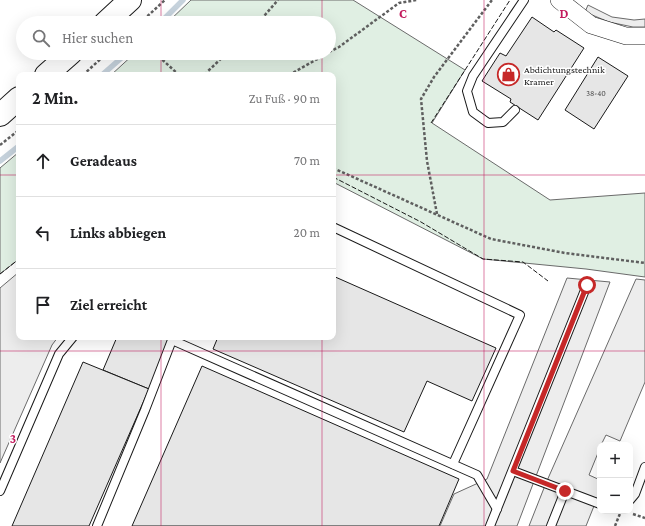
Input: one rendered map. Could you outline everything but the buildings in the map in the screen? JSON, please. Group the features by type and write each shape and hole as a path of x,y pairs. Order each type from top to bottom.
{"main road":[{"path":"113,16 130,0"},
{"path":"49,72 63,60"},
{"path":"0,115 16,101"}],"street":[{"path":"559,0 591,25 626,36 645,36"}],"lane":[{"path":"516,110 503,122 488,123 473,112 467,91 473,76 524,0"},
{"path":"336,228 520,315 453,464"},
{"path":"490,526 587,285"},
{"path":"0,491 59,354 71,340"},
{"path":"97,526 172,340 477,475 497,509"},
{"path":"633,497 636,494 645,467"},
{"path":"513,471 597,503"},
{"path":"551,526 565,491"}],"path":[{"path":"148,16 165,0"},
{"path":"264,16 278,0"},
{"path":"336,49 399,3 416,0"},
{"path":"437,214 427,162 421,99 434,77 492,0"},
{"path":"86,72 99,60"},
{"path":"163,60 176,72"},
{"path":"207,72 220,60"},
{"path":"294,72 316,60"},
{"path":"0,145 16,132"},
{"path":"336,169 491,239 566,253 645,263"},
{"path":"615,526 620,514"},
{"path":"633,514 645,518"}],"green space":[{"path":"191,0 353,0 465,70 432,123 550,200 645,193 645,277 586,269 483,259 336,184 336,72 114,72 127,60 336,60 336,16 174,16"},
{"path":"16,155 16,261 0,274 0,168"}],"shaded area":[{"path":"588,5 612,17 634,20 645,19 645,27 633,27 609,22 585,12"},
{"path":"16,275 16,340 56,340 52,345 0,463 0,288"},
{"path":"567,278 610,282 517,526 440,526 454,494 487,479"},
{"path":"636,279 645,280 645,382 620,441 606,435 602,442 597,442 597,455 589,475 597,479 597,498 586,526 529,526 546,483"}],"waterway":[{"path":"167,16 183,0"},
{"path":"105,72 119,60"},
{"path":"0,161 16,148"}],"fence":[{"path":"431,123 510,0"},
{"path":"336,179 421,222 483,259 523,262 548,281"},
{"path":"0,274 16,261"}],"place":[{"name":"Abdichtungstechnik Kramer","path":"508,75"}],"route":[{"path":"565,491 513,471 587,285"}]}
